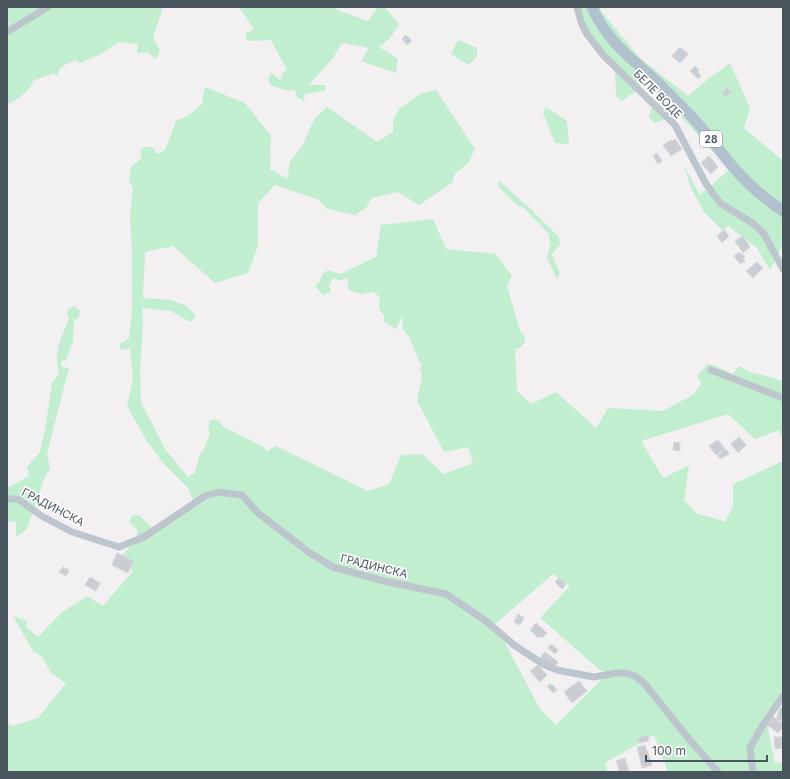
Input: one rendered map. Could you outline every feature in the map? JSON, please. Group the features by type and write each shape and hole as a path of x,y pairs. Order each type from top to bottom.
{"main road":[{"name":"28","path":"592,7 600,24 614,43 671,95 750,185 783,212"}],"street":[{"path":"7,32 48,7"},
{"name":"БЕЛЕ ВОДЕ","path":"577,7 582,25 604,56 675,126 706,184 720,203 754,224 764,234 783,269"},
{"path":"711,370 783,398"},
{"name":"ГРАДИНСКА","path":"7,499 18,499 40,514 72,532 119,547 144,537 205,496 218,492 242,495 258,513 310,553 333,568 384,581 446,594 486,621 514,645 543,664 557,670 594,677 616,673 625,673 636,676 644,683 718,772"},
{"path":"752,772 750,748 763,725 783,696"}],"green space":[{"path":"7,7 163,7 153,38 160,50 156,59 147,52 137,53 138,44 118,42 101,54 80,63 75,60 61,67 57,76 54,73 33,81 30,88 23,95 7,104"},
{"path":"239,7 335,7 337,10 368,21 378,7 385,7 399,25 389,39 379,47 398,59 396,73 361,61 369,48 342,43 333,58 309,85 326,85 325,91 305,94 304,101 298,98 294,89 288,91 271,85 268,80 271,73 280,80 283,73 287,70 271,40 250,41 246,39 246,33 254,29"},
{"path":"577,7 600,7 600,10 640,58 688,96 730,63 750,108 744,128 783,161 783,247 782,246 770,270 757,248 728,226 723,231 704,212 691,188 683,164 700,195 729,170 688,124 640,75 640,90 622,101 616,96 615,71 578,22"},
{"path":"458,40 477,48 477,56 469,65 451,54"},
{"path":"205,87 245,103 271,136 270,169 287,179 290,162 302,146 315,118 327,107 377,142 393,132 393,120 399,109 422,93 436,90 475,149 468,163 455,174 452,183 419,205 398,192 371,198 367,207 355,215 328,209 317,199 275,185 258,203 258,246 248,273 215,283 173,246 145,252 143,298 171,300 187,306 196,316 190,322 171,311 142,308 143,322 140,371 141,402 165,449 188,477 195,473 199,456 203,451 210,433 208,430 210,420 218,420 224,427 264,447 266,452 276,446 368,491 389,484 401,455 422,454 444,474 473,463 468,447 444,452 417,401 422,376 420,370 422,365 418,359 410,338 403,329 402,316 396,329 384,322 384,315 379,309 380,297 373,292 360,294 349,290 347,277 340,281 334,278 329,285 331,292 323,295 315,286 320,281 322,275 328,270 340,274 376,257 381,225 433,219 446,249 496,254 512,276 507,286 520,331 525,337 525,342 520,348 515,349 517,391 531,404 556,392 596,428 608,408 663,411 694,394 701,384 697,376 708,364 721,368 732,374 740,366 749,372 767,376 783,382 783,440 779,430 755,439 728,414 641,441 663,478 689,465 684,500 697,514 725,522 733,507 733,484 783,461 783,699 765,714 775,763 783,762 783,772 668,772 654,735 608,761 605,765 608,772 7,772 7,723 12,726 38,718 66,683 52,674 42,657 33,651 13,616 27,621 26,627 38,637 61,613 87,596 103,606 133,571 120,558 135,541 138,531 129,522 132,515 140,516 154,530 193,500 188,488 164,464 146,440 127,406 133,379 130,348 121,350 119,345 129,338 132,311 132,252 130,216 133,188 129,180 131,167 142,158 140,152 144,147 152,147 157,154 165,150 176,121 189,115 202,104","holes":["553,574 570,586 540,618 606,675 556,725 540,709 495,624"]},
{"path":"653,102 668,106 672,111 669,118 655,123 649,117"},
{"path":"546,107 567,121 569,144 555,143 543,113"},
{"path":"498,180 530,208 559,237 560,244 552,255 560,274 557,279 547,258 550,247 549,234 524,208 517,205 499,187"},
{"path":"74,306 80,311 79,317 74,321 73,341 66,360 61,361 62,367 69,368 47,453 50,469 45,476 27,529 16,537 16,521 7,522 7,488 29,476 27,467 40,452 52,383 59,373 57,365 57,352 69,319 67,314 68,309"}],"building":[{"path":"406,35 412,41 407,45 402,39"},
{"path":"680,47 688,54 680,63 672,56"},
{"path":"695,66 699,70 698,72 701,76 698,79 690,71"},
{"path":"727,88 731,92 726,97 722,93"},
{"path":"675,139 682,149 671,156 663,145"},
{"path":"657,153 662,161 658,164 653,156"},
{"path":"709,156 718,167 711,174 701,163"},
{"path":"724,230 729,236 722,243 717,236"},
{"path":"743,236 750,247 743,253 735,241"},
{"path":"739,252 745,257 743,258 745,261 740,264 734,256"},
{"path":"757,262 763,268 753,278 746,271"},
{"path":"739,437 746,445 738,453 731,444"},
{"path":"718,440 725,449 716,455 709,446"},
{"path":"674,442 680,443 680,451 673,450"},
{"path":"726,449 729,454 720,459 718,455"},
{"path":"117,553 133,561 128,573 112,565"},
{"path":"63,567 69,570 66,576 59,572"},
{"path":"90,577 100,583 96,591 85,585"},
{"path":"559,578 566,584 562,589 555,582"},
{"path":"518,614 524,618 520,625 514,622"},
{"path":"536,623 547,633 542,638 540,636 538,638 530,630"},
{"path":"551,644 558,650 555,654 548,648"},
{"path":"545,652 558,662 554,668 540,658"},
{"path":"538,665 547,675 540,682 530,671"},
{"path":"579,681 587,691 572,703 564,692"},
{"path":"551,684 557,690 553,693 547,686"},
{"path":"783,705 783,721 776,719 780,708 782,708"},
{"path":"773,717 783,724 783,727 778,733 767,725"},
{"path":"648,735 649,741 640,743 638,738"},
{"path":"774,737 783,737 783,748 775,749"},
{"path":"645,745 652,765 642,768 637,747"},
{"path":"625,758 629,772 620,772 616,761"}]}
